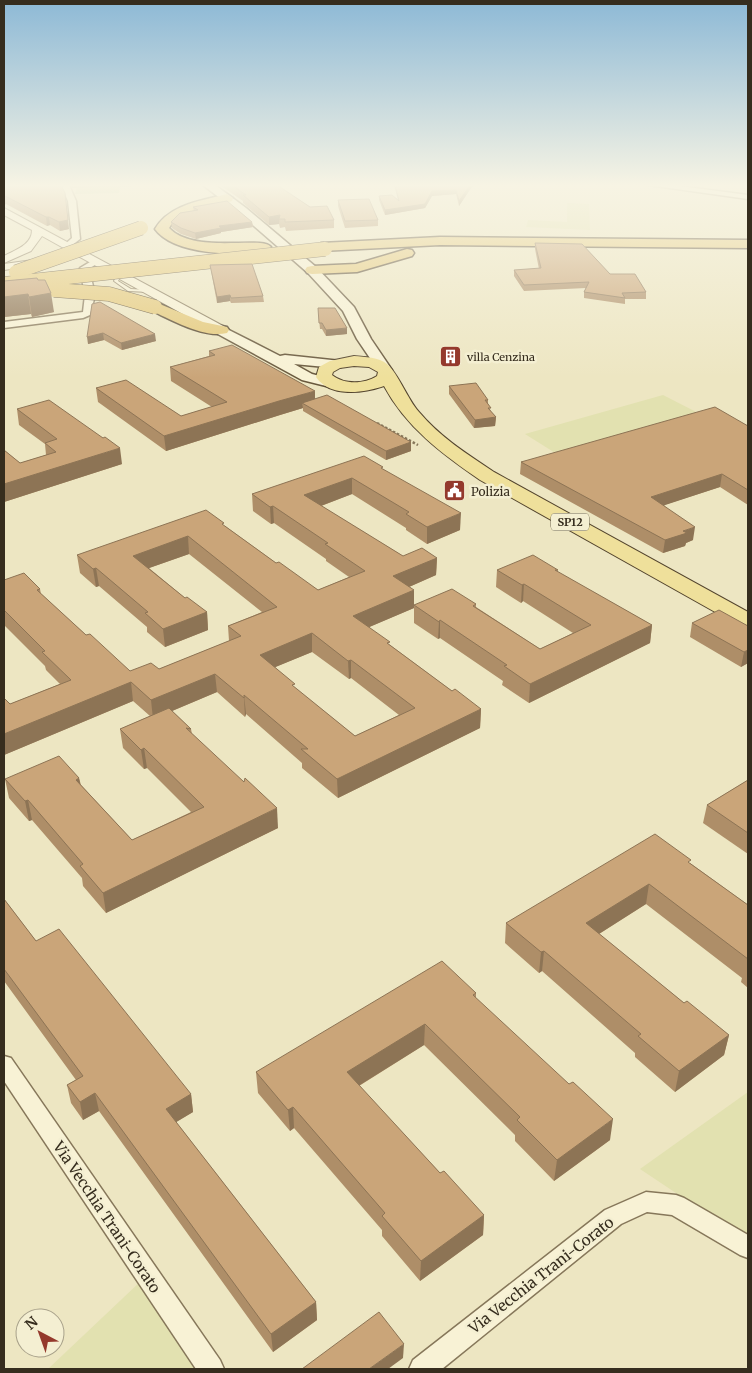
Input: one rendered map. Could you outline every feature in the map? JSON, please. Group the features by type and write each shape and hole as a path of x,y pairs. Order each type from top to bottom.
{"highway":[{"path":"4,272 83,249"},
{"path":"4,272 268,254 304,249"},
{"path":"312,270 357,268 400,254 427,249"},
{"path":"331,290 357,268"},
{"path":"4,290 79,291 109,294 155,307 199,326 221,330"}],"main road":[{"path":"288,249 312,270 349,310 364,340 385,372"},
{"path":"221,330 307,377 338,385 373,384 380,381 385,372"},
{"path":"338,385 327,381 323,374 325,370 363,350 364,340"},
{"path":"265,355 306,362 373,363 385,372"},
{"name":"SP12","path":"385,372 404,405 453,454 487,476 748,621"},
{"name":"SP12","path":"338,385 386,397 404,405"}],"street":[{"path":"4,272 27,249"},
{"path":"4,272 55,249"},
{"path":"72,249 221,330"},
{"path":"4,272 66,260 95,262"},
{"path":"4,325 82,315 88,311 90,295 84,268 95,262"},
{"path":"4,290 20,292"},
{"path":"45,292 90,295"},
{"name":"Via Vecchia Trani-Corato","path":"4,1064 211,1369"},
{"name":"Via Vecchia Trani-Corato","path":"422,1369 613,1218 646,1202 676,1205 748,1247"}],"path":[{"path":"376,422 418,446"}],"green space":[{"path":"663,395 708,418 568,461 525,434"},
{"path":"748,1092 748,1241 640,1169"},
{"path":"141,1281 199,1369 48,1369 60,1358 65,1358 65,1353"}],"building":[{"path":"536,249 587,249 610,274 635,274 646,292 622,293 625,298 584,292 589,282 524,285 514,270 541,268"},
{"path":"252,264 263,296 231,298 230,295 217,297 210,265"},
{"path":"37,278 38,280 45,280 51,293 29,297 28,294 4,297 4,281"},
{"path":"100,302 155,334 121,343 103,333 87,337 92,304"},
{"path":"318,308 335,308 347,328 326,330 322,323 319,323"},
{"path":"232,345 315,391 164,436 96,388 126,380 181,416 227,402 170,367 215,355 209,351"},
{"path":"476,383 488,400 485,400 491,408 488,408 496,417 475,420 449,386"},
{"path":"327,395 411,442 386,451 302,403"},
{"path":"49,400 120,448 4,484 4,450 20,463 56,452 45,443 57,439 17,409"},
{"path":"715,407 748,426 748,490 722,474 651,497 695,527 683,531 687,533 665,540 521,462"},
{"path":"364,456 383,467 381,468 461,513 427,527 406,514 409,512 352,478 304,495 403,556 422,548 437,558 393,576 414,590 353,616 390,642 387,643 452,691 455,689 481,709 337,779 301,749 308,749 244,695 244,698 215,674 151,700 131,682 4,734 4,698 10,704 71,680 42,652 45,651 4,610 4,580 24,573 40,589 37,590 86,635 90,634 130,671 151,663 159,669 241,636 228,626 277,607 188,536 133,556 185,598 187,597 207,612 163,629 145,613 148,612 96,568 93,569 77,555 206,510 224,523 222,524 276,563 279,562 318,590 365,571 325,544 328,543 252,494","holes":["312,633 348,661 351,660 415,708 355,736 292,685 295,684 260,655"]},
{"path":"533,555 558,570 555,570 652,625 530,684 504,666 507,665 414,605 452,589 476,604 473,606 540,649 591,625 524,584 522,585 497,570"},
{"path":"719,610 748,626 748,650 744,652 692,623"},
{"path":"169,708 191,729 186,728 244,782 245,778 277,808 103,893 80,866 83,864 28,800 25,801 5,779 59,756 79,778 76,780 132,840 204,807 144,748 141,750 120,729"},
{"path":"748,780 748,833 707,805"},
{"path":"655,834 691,860 688,862 748,905 748,959 649,884 586,923 684,1003 687,1001 729,1035 679,1071 638,1036 641,1034 544,951 541,952 506,923"},
{"path":"4,899 36,941 59,929 191,1094 166,1109 316,1302 271,1334 95,1093 80,1102 67,1085 83,1076 4,969"},
{"path":"442,961 476,993 473,995 569,1084 573,1082 613,1119 557,1160 517,1120 520,1117 425,1024 347,1072 440,1173 444,1171 484,1215 421,1261 382,1216 385,1213 293,1107 288,1110 256,1072"},
{"path":"379,1312 404,1344 369,1369 302,1369"}],"place":[{"name":"villa Cenzina","path":"451,357"},
{"name":"Polizia","path":"455,491"}]}
